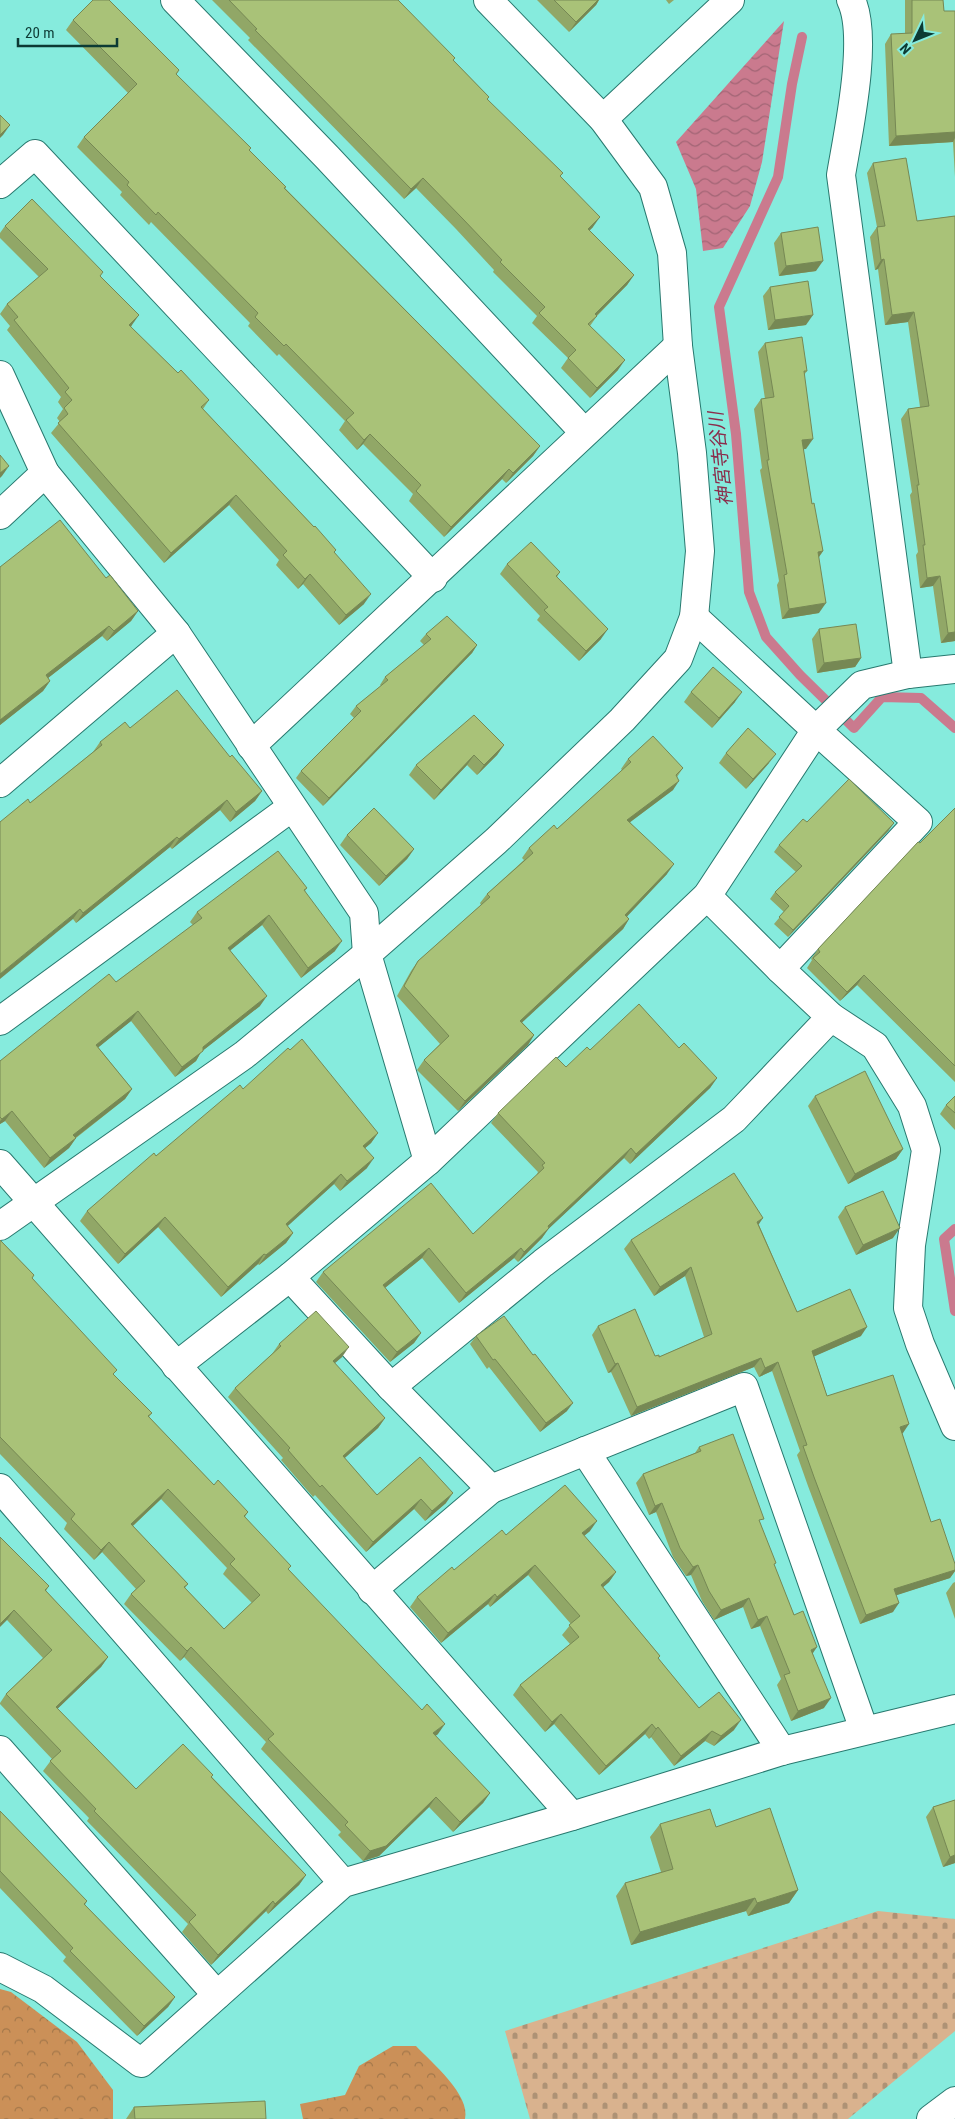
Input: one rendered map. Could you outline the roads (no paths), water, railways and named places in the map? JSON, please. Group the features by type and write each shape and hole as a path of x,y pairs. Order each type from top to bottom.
{"street":[{"path":"175,0 327,157 584,432"},
{"path":"0,1226 244,1055 367,954 496,841 622,720 678,659 694,617 700,551 692,453 678,346 672,253 654,187 602,119 488,0"},
{"path":"602,119 730,0"},
{"path":"851,0 855,8 858,40 853,100 841,175 908,674"},
{"path":"0,184 35,154 433,578"},
{"path":"251,746 433,578 584,432 678,346"},
{"path":"0,375 45,473 176,633 364,913 367,954 428,1161"},
{"path":"0,515 45,473"},
{"path":"694,617 818,728 918,822 780,969"},
{"path":"0,782 176,633"},
{"path":"176,1366 290,1277 428,1161 707,896 818,728 862,686 908,674 955,669"},
{"path":"0,1021 292,808"},
{"path":"707,896 780,969 831,1016 875,1046 912,1106 926,1150 912,1245 908,1308 920,1344 955,1426"},
{"path":"391,1387 543,1263 734,1118 831,1016"},
{"path":"0,1164 572,1816"},
{"path":"290,1277 391,1387 492,1489"},
{"path":"372,1590 492,1489 744,1387 864,1730"},
{"path":"585,1451 782,1751"},
{"path":"0,1488 343,1883"},
{"path":"0,1967 43,1989 141,2063 343,1883 572,1816 782,1751 955,1709"},
{"path":"0,1750 217,1995"},
{"path":"931,2119 955,2101"}],"water":[{"path":"784,21 762,162 750,206 723,248 703,251 696,189 676,142"}],"waterway":[{"name":"神宮寺谷川","path":"802,37 792,84 778,177 719,307 736,434 749,592 766,637 800,675 854,728 882,697 921,698 955,728"},
{"name":"神宮寺谷川","path":"955,1229 944,1239 955,1311"}]}
